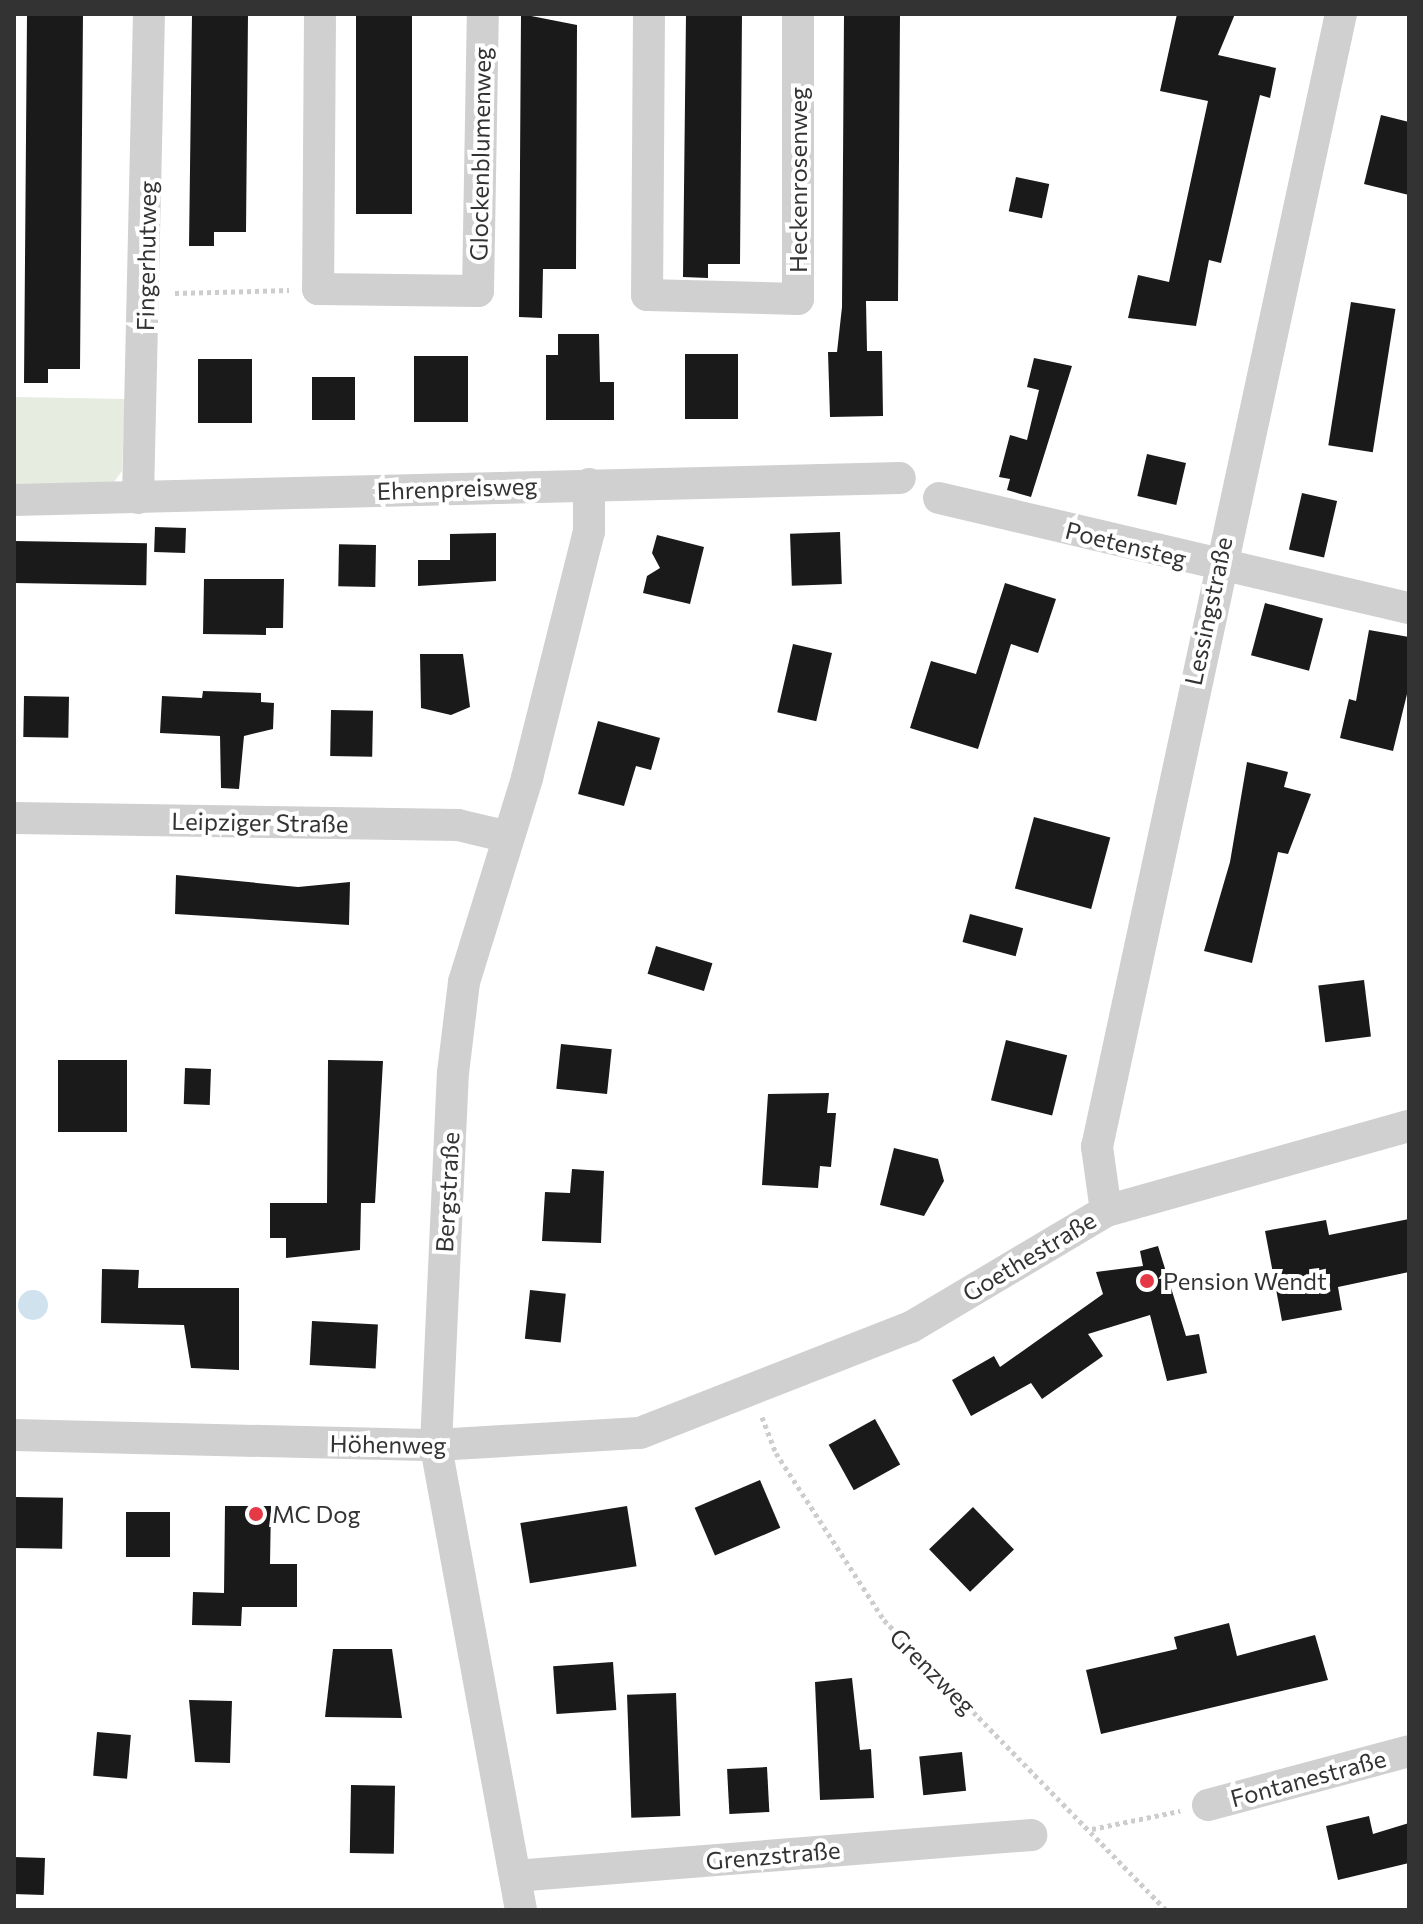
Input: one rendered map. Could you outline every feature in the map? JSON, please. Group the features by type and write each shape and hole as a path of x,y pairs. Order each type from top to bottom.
{"street":[{"name":"Fingerhutweg","path":"138,498 147,294 149,14"},
{"path":"318,289 320,14"},
{"name":"Glockenblumenweg","path":"318,289 478,291 483,14"},
{"name":"Heckenrosenweg","path":"649,14 647,295 798,299 798,14"},
{"name":"Lessingstraße","path":"1106,1211 1097,1147 1217,567 1341,14"},
{"name":"Ehrenpreisweg","path":"14,500 900,478"},
{"name":"Bergstraße","path":"521,1910 436,1445 453,1073 464,982 504,836 527,778 589,532 589,484"},
{"name":"Poetensteg","path":"939,498 1217,567 1409,608"},
{"name":"Leipziger Straße","path":"14,818 458,825 504,836"},
{"name":"Goethestraße","path":"753,1393 911,1327 1106,1211 1409,1126"},
{"name":"Höhenweg","path":"14,1435 436,1445 640,1433 753,1393"},
{"name":"Fontanestraße","path":"1208,1805 1409,1751"},
{"name":"Grenzstraße","path":"515,1876 1031,1835"}],"path":[{"path":"147,294 318,289"},
{"name":"Grenzweg","path":"753,1393 776,1453 844,1564 884,1620 1166,1910"},
{"path":"1091,1830 1208,1805"}],"shaded area":[{"path":"14,397 125,399 122,471 114,482 14,485"}],"water":[{"path":"33,1290 44,1294 48,1305 44,1316 33,1320 22,1316 18,1305 22,1294"}],"building":[{"path":"27,14 83,14 80,369 48,369 48,383 24,383"},
{"path":"192,14 248,14 246,232 214,232 214,246 189,246"},
{"path":"356,14 412,14 412,214 356,214"},
{"path":"521,14 577,25 576,269 543,269 542,318 519,317"},
{"path":"686,14 742,14 740,264 708,264 708,278 683,277"},
{"path":"844,14 900,14 898,301 866,301 867,351 882,351 883,416 830,417 828,352 837,352 842,307"},
{"path":"1177,14 1235,14 1218,55 1276,68 1270,98 1260,95 1221,263 1209,260 1196,326 1128,318 1138,275 1169,282 1208,101 1160,91"},
{"path":"1381,115 1409,122 1409,195 1364,184"},
{"path":"1016,177 1049,184 1042,218 1009,211"},
{"path":"1351,302 1395,309 1373,452 1328,445"},
{"path":"558,334 599,334 600,382 614,382 614,420 546,420 546,355 558,355"},
{"path":"685,354 738,354 738,419 685,419"},
{"path":"414,356 468,356 468,422 414,422"},
{"path":"1034,358 1072,366 1031,497 1007,490 1010,479 999,477 1010,435 1027,440 1039,390 1027,387"},
{"path":"198,359 252,359 252,423 198,423"},
{"path":"312,377 355,377 355,420 312,420"},
{"path":"1147,454 1186,463 1176,505 1137,496"},
{"path":"1302,493 1337,501 1324,558 1289,550"},
{"path":"155,527 186,528 185,553 154,552"},
{"path":"840,532 842,584 792,586 790,534"},
{"path":"496,533 496,581 418,586 418,560 450,560 450,534"},
{"path":"657,535 704,547 690,604 643,593 647,576 660,568 652,553"},
{"path":"14,541 147,543 146,585 14,583"},
{"path":"339,544 376,545 375,587 338,586"},
{"path":"204,579 284,579 283,628 266,628 266,635 203,634"},
{"path":"1005,583 1056,599 1038,653 1011,644 978,749 910,728 931,661 976,674"},
{"path":"1265,603 1323,619 1309,671 1251,655"},
{"path":"1369,630 1409,637 1409,686 1393,751 1340,738 1349,699 1356,701"},
{"path":"793,644 832,653 816,721 777,712"},
{"path":"420,654 463,654 470,707 451,715 421,708"},
{"path":"203,691 261,693 261,702 274,703 273,729 244,736 239,789 221,788 220,736 160,733 162,696 202,698"},
{"path":"24,696 69,697 68,738 23,737"},
{"path":"331,710 373,711 372,757 330,756"},
{"path":"598,721 660,738 651,770 636,766 624,806 578,794"},
{"path":"1247,762 1288,772 1284,787 1311,794 1288,854 1278,852 1252,963 1204,951 1230,862"},
{"path":"1034,817 1110,837 1091,909 1015,888"},
{"path":"176,875 298,887 350,882 349,925 175,914"},
{"path":"970,914 1023,928 1016,956 962,942"},
{"path":"656,946 712,963 704,991 648,974"},
{"path":"1364,980 1371,1037 1325,1042 1318,986"},
{"path":"1006,1040 1067,1055 1052,1115 991,1100"},
{"path":"561,1044 612,1049 607,1094 556,1089"},
{"path":"58,1060 127,1060 127,1132 58,1132"},
{"path":"328,1060 383,1061 375,1203 361,1203 360,1250 286,1258 286,1238 270,1238 270,1203 327,1203"},
{"path":"185,1068 211,1069 210,1105 184,1104"},
{"path":"829,1093 827,1113 836,1113 831,1167 820,1166 818,1188 762,1185 768,1094"},
{"path":"894,1148 938,1159 944,1181 924,1216 880,1205"},
{"path":"572,1169 604,1171 601,1243 542,1241 545,1192 570,1193"},
{"path":"1409,1219 1409,1272 1338,1287 1342,1310 1282,1321 1265,1231 1326,1220 1329,1235"},
{"path":"1158,1246 1186,1336 1199,1334 1207,1373 1167,1381 1150,1315 1088,1334 1103,1356 1042,1399 1031,1383 971,1416 952,1380 994,1356 1000,1367 1103,1294 1096,1272 1143,1266 1140,1251"},
{"path":"102,1269 139,1270 138,1288 239,1288 239,1370 191,1368 184,1325 101,1323"},
{"path":"530,1290 566,1294 561,1342 525,1339"},
{"path":"312,1321 378,1324 376,1368 310,1365"},
{"path":"875,1419 900,1464 854,1490 829,1445"},
{"path":"760,1480 780,1528 715,1556 695,1508"},
{"path":"16,1497 63,1498 62,1549 15,1548"},
{"path":"225,1506 271,1506 270,1564 297,1564 297,1607 242,1607 241,1626 192,1625 193,1592 224,1593"},
{"path":"627,1506 637,1566 530,1583 520,1523"},
{"path":"973,1507 1014,1549 970,1592 929,1549"},
{"path":"126,1512 170,1512 170,1557 126,1557"},
{"path":"1229,1623 1237,1656 1315,1635 1328,1680 1101,1734 1086,1670 1177,1649 1174,1637"},
{"path":"333,1649 392,1649 402,1718 325,1717"},
{"path":"613,1662 616,1710 556,1714 553,1666"},
{"path":"852,1678 860,1750 871,1749 874,1798 820,1800 815,1682"},
{"path":"676,1693 680,1816 631,1818 627,1695"},
{"path":"189,1700 232,1701 230,1763 195,1762"},
{"path":"97,1732 131,1735 127,1779 93,1776"},
{"path":"962,1752 966,1791 923,1795 919,1756"},
{"path":"767,1767 769,1812 729,1814 727,1769"},
{"path":"351,1785 395,1786 394,1854 350,1853"},
{"path":"1369,1816 1373,1834 1409,1823 1409,1863 1338,1880 1326,1826"},
{"path":"14,1857 45,1858 44,1895 14,1894"}],"place":[{"name":"Pension Wendt","path":"1147,1281"},
{"name":"MC Dog","path":"256,1514"}]}
